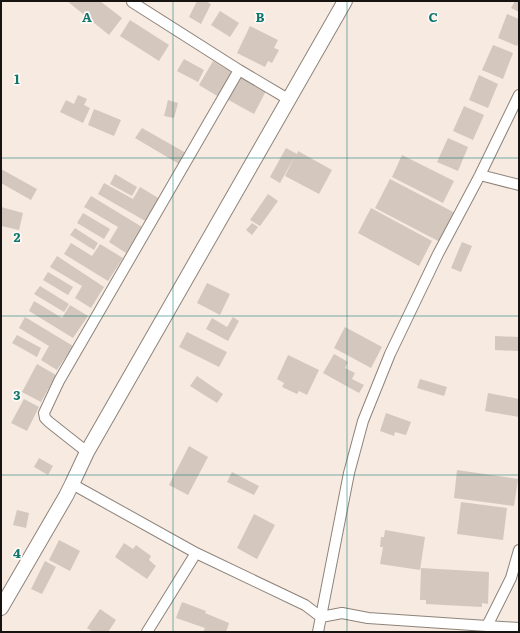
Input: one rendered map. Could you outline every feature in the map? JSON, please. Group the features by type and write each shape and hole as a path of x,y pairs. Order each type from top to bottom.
{"street":[{"path":"1,608 72,484 87,452 344,1"},
{"path":"132,2 239,70 288,99"},
{"path":"87,452 49,422 45,418 44,413 60,381 239,70"},
{"path":"318,632 349,473 363,421 393,347 438,254 480,175 519,95"},
{"path":"480,175 519,185"},
{"path":"72,484 196,552 305,605 321,616 342,613 368,618 519,628"},
{"path":"487,626 511,578 519,550"},
{"path":"147,632 196,552"}],"building":[{"path":"67,1 100,1 122,18 109,35"},
{"path":"197,1 205,1 211,4 201,24 189,17"},
{"path":"515,1 519,1 519,12 511,8"},
{"path":"220,11 239,23 230,37 211,25"},
{"path":"507,14 519,19 519,41 517,46 498,38"},
{"path":"130,20 169,45 159,61 120,36"},
{"path":"250,26 278,40 274,48 279,50 272,63 268,61 265,67 237,53"},
{"path":"493,45 513,53 503,79 482,70"},
{"path":"184,59 204,70 198,82 177,71"},
{"path":"213,61 233,73 219,97 199,85"},
{"path":"239,74 267,89 254,114 225,98"},
{"path":"479,75 498,84 488,108 469,100"},
{"path":"78,95 87,99 84,105 90,108 83,123 60,112 66,100 74,104"},
{"path":"168,100 178,103 174,118 164,116"},
{"path":"464,106 484,115 473,140 453,131"},
{"path":"94,109 121,120 114,136 88,125"},
{"path":"142,128 186,153 179,164 135,138"},
{"path":"448,138 468,147 458,171 437,162"},
{"path":"286,148 297,154 298,151 332,170 319,194 285,176 295,156 280,183 270,177"},
{"path":"402,155 454,181 443,203 392,177"},
{"path":"1,169 37,189 31,200 1,183"},
{"path":"115,174 137,187 132,196 110,184"},
{"path":"390,179 457,214 442,243 375,208"},
{"path":"104,183 133,199 140,187 160,199 147,222 98,194"},
{"path":"268,194 278,201 260,226 250,220"},
{"path":"91,196 142,227 126,253 109,242 118,227 84,207"},
{"path":"1,207 23,213 19,230 1,226"},
{"path":"371,208 432,241 419,266 358,233"},
{"path":"83,213 110,229 104,239 77,223"},
{"path":"252,223 258,227 252,235 246,230"},
{"path":"75,228 98,243 94,250 70,235"},
{"path":"462,242 472,246 461,272 451,268"},
{"path":"71,243 92,256 100,244 123,258 108,281 64,254"},
{"path":"57,256 104,287 91,308 75,298 82,286 50,267"},
{"path":"48,272 73,287 68,295 43,280"},
{"path":"207,283 230,294 220,315 197,303"},
{"path":"40,286 69,304 64,312 34,294"},
{"path":"34,301 62,318 70,305 88,316 73,338 29,311"},
{"path":"25,317 73,346 57,370 41,360 49,346 19,328"},
{"path":"233,317 239,321 228,341 206,329 212,318 227,327"},
{"path":"345,327 382,347 371,368 334,348"},
{"path":"187,332 227,352 219,367 179,347"},
{"path":"17,335 41,348 37,357 12,343"},
{"path":"495,336 519,337 519,351 495,350"},
{"path":"334,354 348,362 345,368 355,373 352,379 364,385 359,393 323,373"},
{"path":"288,355 319,370 307,395 299,391 297,394 282,387 284,383 277,379"},
{"path":"37,364 56,375 41,402 22,392"},
{"path":"197,376 223,394 217,403 190,386"},
{"path":"420,379 447,387 444,396 417,388"},
{"path":"488,393 519,399 519,417 485,411"},
{"path":"24,399 39,407 27,431 11,423"},
{"path":"386,413 411,422 406,435 395,432 394,436 380,431"},
{"path":"189,446 208,457 188,495 169,485"},
{"path":"39,458 53,466 48,475 34,467"},
{"path":"457,470 518,479 514,506 454,498"},
{"path":"232,472 259,486 254,495 227,482"},
{"path":"461,502 507,508 503,540 457,534"},
{"path":"17,510 29,513 26,528 13,525"},
{"path":"254,514 275,525 257,559 237,548"},
{"path":"385,530 425,537 420,570 380,564 383,547 380,547 381,537 384,537"},
{"path":"59,540 80,551 70,571 49,560"},
{"path":"124,543 133,549 136,545 151,556 149,560 156,566 147,579 115,557"},
{"path":"45,561 56,567 42,594 31,589"},
{"path":"421,568 489,572 488,604 482,603 482,607 426,604 426,600 420,600"},
{"path":"182,602 206,611 205,613 229,623 226,632 203,632 205,628 176,618"},
{"path":"100,609 116,620 108,632 93,632 87,628"}]}
